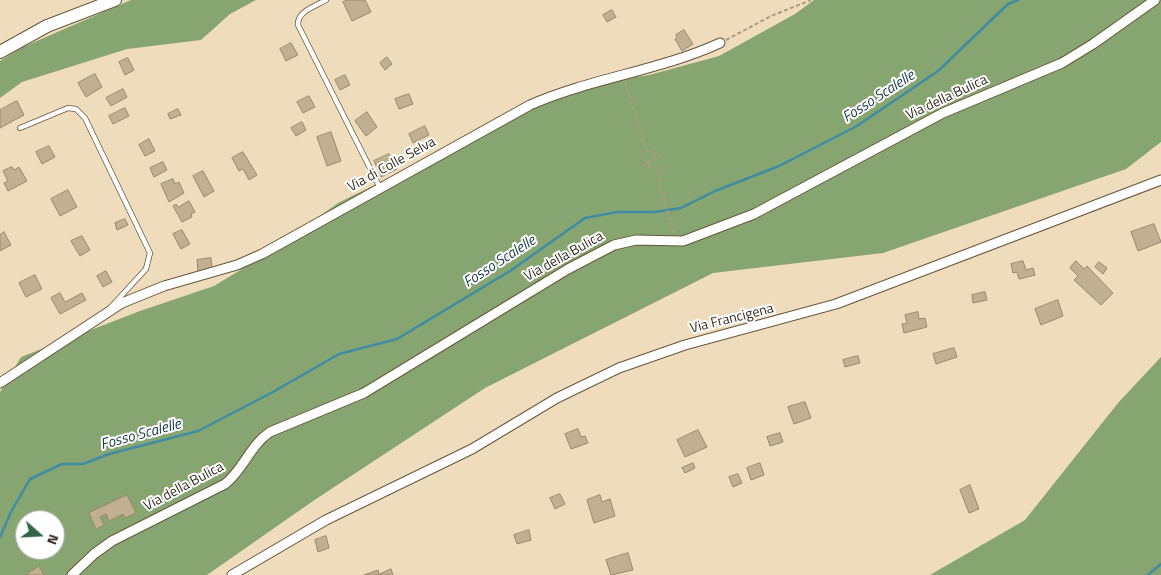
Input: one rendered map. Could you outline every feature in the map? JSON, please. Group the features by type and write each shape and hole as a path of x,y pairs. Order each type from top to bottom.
{"main road":[{"path":"0,52 47,26 115,0"}],"street":[{"name":"Via della Bulica","path":"72,575 94,554 112,541 225,484 239,471 258,442 270,432 364,393 562,272 614,245 636,240 677,242 696,237 754,214 942,113 1054,67 1093,44 1155,0"},
{"name":"Via di Colle Selva","path":"0,383 104,314 141,295 256,257 530,105 566,91 684,57 720,43"},
{"name":"Via Francigena","path":"232,575 326,520 472,448 557,398 626,364 685,345 841,302 1161,180"}],"lane":[{"path":"326,0 302,14 298,19 298,25 380,188"},
{"path":"20,128 64,109 72,108 79,111 85,118 148,247 150,259 146,269 104,314"}],"path":[{"path":"720,43 771,16 811,0"},
{"path":"623,75 646,150 660,155 643,165 662,168 659,182 677,242"}],"green space":[{"path":"131,0 256,0 230,14 201,40 127,49 22,82 0,98 0,61 23,47"},
{"path":"814,0 1161,0 1161,142 1126,169 883,253 713,273 485,388 313,501 207,575 0,575 0,392 21,357 140,311 214,286 270,252 338,203 502,122 591,83 649,75 719,56 795,14"},
{"path":"1161,357 1161,575 930,575 1025,520 1118,403"}],"building":[{"path":"347,0 365,0 371,12 352,21 343,2"},
{"path":"612,10 616,17 607,22 603,15"},
{"path":"684,30 693,44 682,51 675,39 677,38 676,35"},
{"path":"291,43 298,55 286,61 280,49"},
{"path":"387,57 392,64 385,70 380,63"},
{"path":"128,58 134,70 125,75 119,62"},
{"path":"95,74 102,87 86,97 78,83"},
{"path":"345,75 350,85 340,90 335,80"},
{"path":"123,89 127,97 111,106 106,98"},
{"path":"409,94 413,104 399,109 395,99"},
{"path":"309,96 315,107 303,113 297,102"},
{"path":"17,101 24,115 0,128 0,110"},
{"path":"125,108 129,116 113,124 109,116"},
{"path":"178,109 181,115 170,119 168,114"},
{"path":"367,112 377,127 366,136 355,121"},
{"path":"302,122 306,130 296,136 291,128"},
{"path":"425,126 429,135 413,143 409,134"},
{"path":"331,132 341,161 327,166 317,137"},
{"path":"149,139 155,151 145,156 139,145"},
{"path":"49,146 55,157 42,164 36,152"},
{"path":"243,152 257,175 249,180 243,169 239,171 232,158"},
{"path":"389,154 397,169 381,177 374,161"},
{"path":"163,162 167,170 154,177 150,168"},
{"path":"12,167 14,170 19,167 27,181 8,191 4,183 8,181 3,171"},
{"path":"203,171 214,191 204,197 193,176"},
{"path":"173,179 175,184 179,182 184,193 169,202 161,184"},
{"path":"68,190 77,207 60,216 51,199"},
{"path":"189,201 195,212 191,214 192,217 182,222 173,206 176,204 178,207"},
{"path":"125,219 128,225 117,230 115,223"},
{"path":"1154,224 1161,242 1138,251 1131,232"},
{"path":"182,230 190,244 181,249 173,234"},
{"path":"4,232 11,245 0,251 0,235"},
{"path":"82,236 90,250 80,256 71,241"},
{"path":"211,258 212,269 198,271 197,260"},
{"path":"1023,261 1026,270 1033,268 1035,275 1019,279 1017,272 1013,273 1011,264"},
{"path":"1076,261 1084,269 1087,266 1113,293 1101,305 1074,280 1078,276 1070,268"},
{"path":"1099,262 1107,268 1103,274 1095,267"},
{"path":"106,271 112,282 103,287 97,276"},
{"path":"35,275 42,289 26,297 19,283"},
{"path":"985,292 987,300 973,303 972,295"},
{"path":"60,293 65,302 82,293 86,300 60,314 51,298"},
{"path":"1058,300 1063,316 1041,325 1035,309"},
{"path":"918,312 919,319 925,318 927,327 904,333 902,324 907,323 905,315"},
{"path":"954,348 957,357 936,364 933,354"},
{"path":"858,356 860,363 845,367 843,360"},
{"path":"805,402 811,418 794,424 788,407"},
{"path":"578,429 581,437 585,436 588,443 571,449 565,434"},
{"path":"698,430 707,447 685,457 677,440"},
{"path":"780,433 783,442 770,446 767,437"},
{"path":"693,463 695,468 685,473 682,468"},
{"path":"760,463 764,475 751,480 747,468"},
{"path":"738,474 742,483 733,487 729,477"},
{"path":"970,485 979,509 969,513 960,490"},
{"path":"560,494 565,504 555,509 550,498"},
{"path":"127,495 136,513 125,518 123,514 109,521 106,514 100,517 104,525 96,529 89,513"},
{"path":"600,495 602,502 610,499 615,516 594,523 587,500"},
{"path":"529,530 531,540 517,544 514,535"},
{"path":"326,536 329,548 318,552 315,540"},
{"path":"628,553 633,570 611,575 606,560"},
{"path":"39,566 44,575 26,575"},
{"path":"391,569 393,575 364,575 378,570 379,574"}],"waterway":[{"name":"Fosso Scalelle","path":"0,537 11,512 30,479 62,464 83,464 109,454 198,431 273,392 339,354 397,339 510,271 585,218 617,212 655,212 681,208 715,191 779,166 857,126 938,71 1008,4 1018,0"},
{"path":"1148,575 1161,564"}]}
